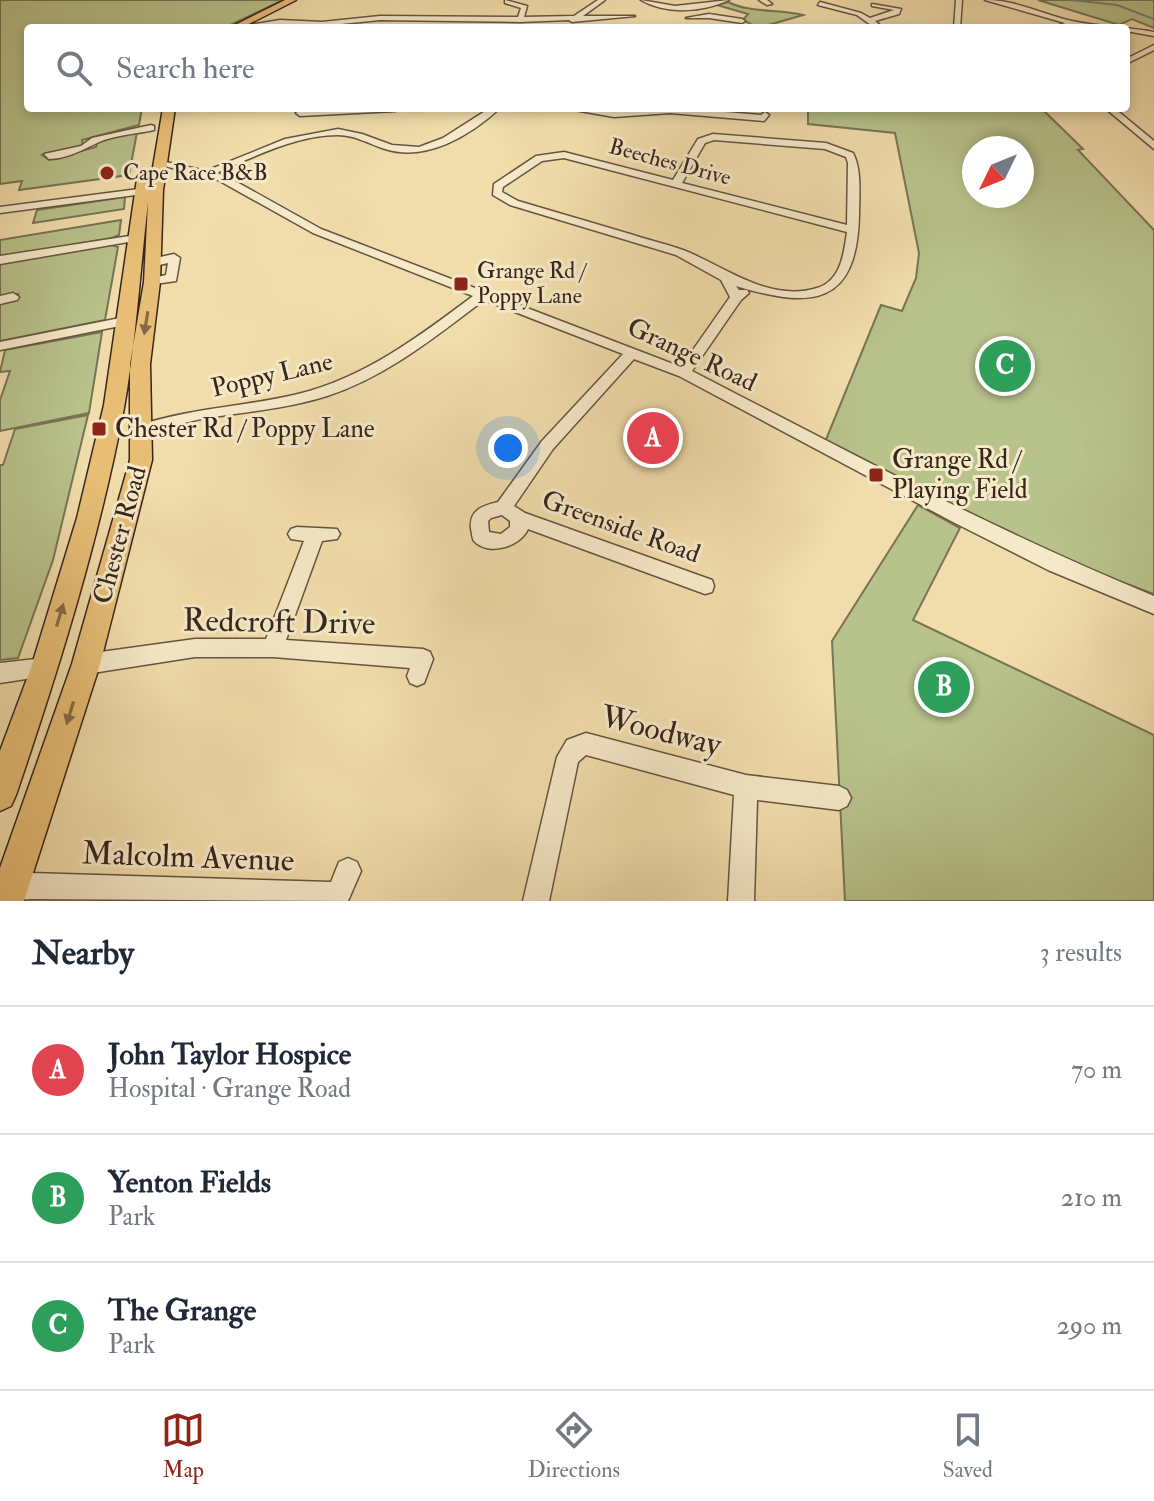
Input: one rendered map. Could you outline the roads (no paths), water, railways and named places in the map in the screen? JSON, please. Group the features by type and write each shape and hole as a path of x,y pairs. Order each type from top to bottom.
{"highway":[{"path":"251,24 276,15 292,0"},
{"path":"251,24 304,0"},
{"name":"Chester Road","path":"0,795 45,668 97,483 127,392 140,364 154,272 152,187 156,156 168,112"},
{"name":"Chester Road","path":"153,118 156,156"},
{"name":"Chester Road","path":"8,895 86,664 141,460 142,430 127,392 125,321 136,238 152,187"},
{"path":"97,483 137,475"}],"street":[{"path":"509,0 507,2 527,7 520,20"},
{"path":"575,21 602,0"},
{"path":"644,0 674,10 726,0"},
{"path":"706,0 716,3"},
{"path":"957,24 959,0"},
{"path":"988,0 1082,24"},
{"path":"821,5 872,20 893,16 898,9"},
{"path":"874,5 907,10"},
{"path":"674,10 672,13 681,19 709,16 742,19"},
{"path":"276,15 305,24 380,18 575,21 632,16"},
{"path":"618,18 625,24"},
{"path":"872,20 876,24"},
{"path":"343,24 347,22"},
{"path":"1130,29 1154,34"},
{"path":"1130,60 1154,47"},
{"path":"300,112 303,127 310,135"},
{"path":"0,210 152,187 310,135 342,132 391,148 425,148 459,134 490,112"},
{"path":"598,112 636,112"},
{"path":"701,112 764,118 765,115"},
{"path":"1115,112 1154,146"},
{"path":"49,154 52,157 84,148 95,140 153,118"},
{"path":"676,184 701,141 707,138 834,147 850,155 853,163 852,230 842,275 834,284 820,291 801,294 756,290 736,297 684,373"},
{"name":"Beeches Drive","path":"756,290 680,253 514,203 502,198 496,190 532,161 555,155 852,230"},
{"name":"Grange Road","path":"156,156 205,172 317,231 684,373 959,517 1055,564 1154,605"},
{"path":"0,260 136,238"},
{"path":"726,278 736,297"},
{"name":"Poppy Lane","path":"142,430 169,421 327,391 391,362 484,294"},
{"path":"0,346 125,321"},
{"name":"Greenside Road","path":"633,352 525,470 511,513 705,586"},
{"path":"273,648 314,534"},
{"name":"Redcroft Drive","path":"86,664 195,648 273,648 423,660"},
{"path":"0,673 45,668"},
{"name":"Woodway","path":"536,901 568,757 575,748 586,744 746,787 839,798"},
{"name":"Woodway","path":"741,901 746,787"},
{"name":"Malcolm Avenue","path":"8,895 30,886 338,895 348,871"}],"waterway":[{"path":"1072,0 1117,5 1154,19"}],"place":[{"name":"Cape Race B&B","path":"107,173"},
{"name":"Grange Rd / Poppy Lane","path":"461,284"},
{"name":"The Grange","path":"1005,366"},
{"name":"Chester Rd / Poppy Lane","path":"99,429"},
{"name":"John Taylor Hospice","path":"653,438"},
{"name":"Grange Rd / Playing Field","path":"876,475"},
{"name":"Yenton Fields","path":"944,687"}]}
